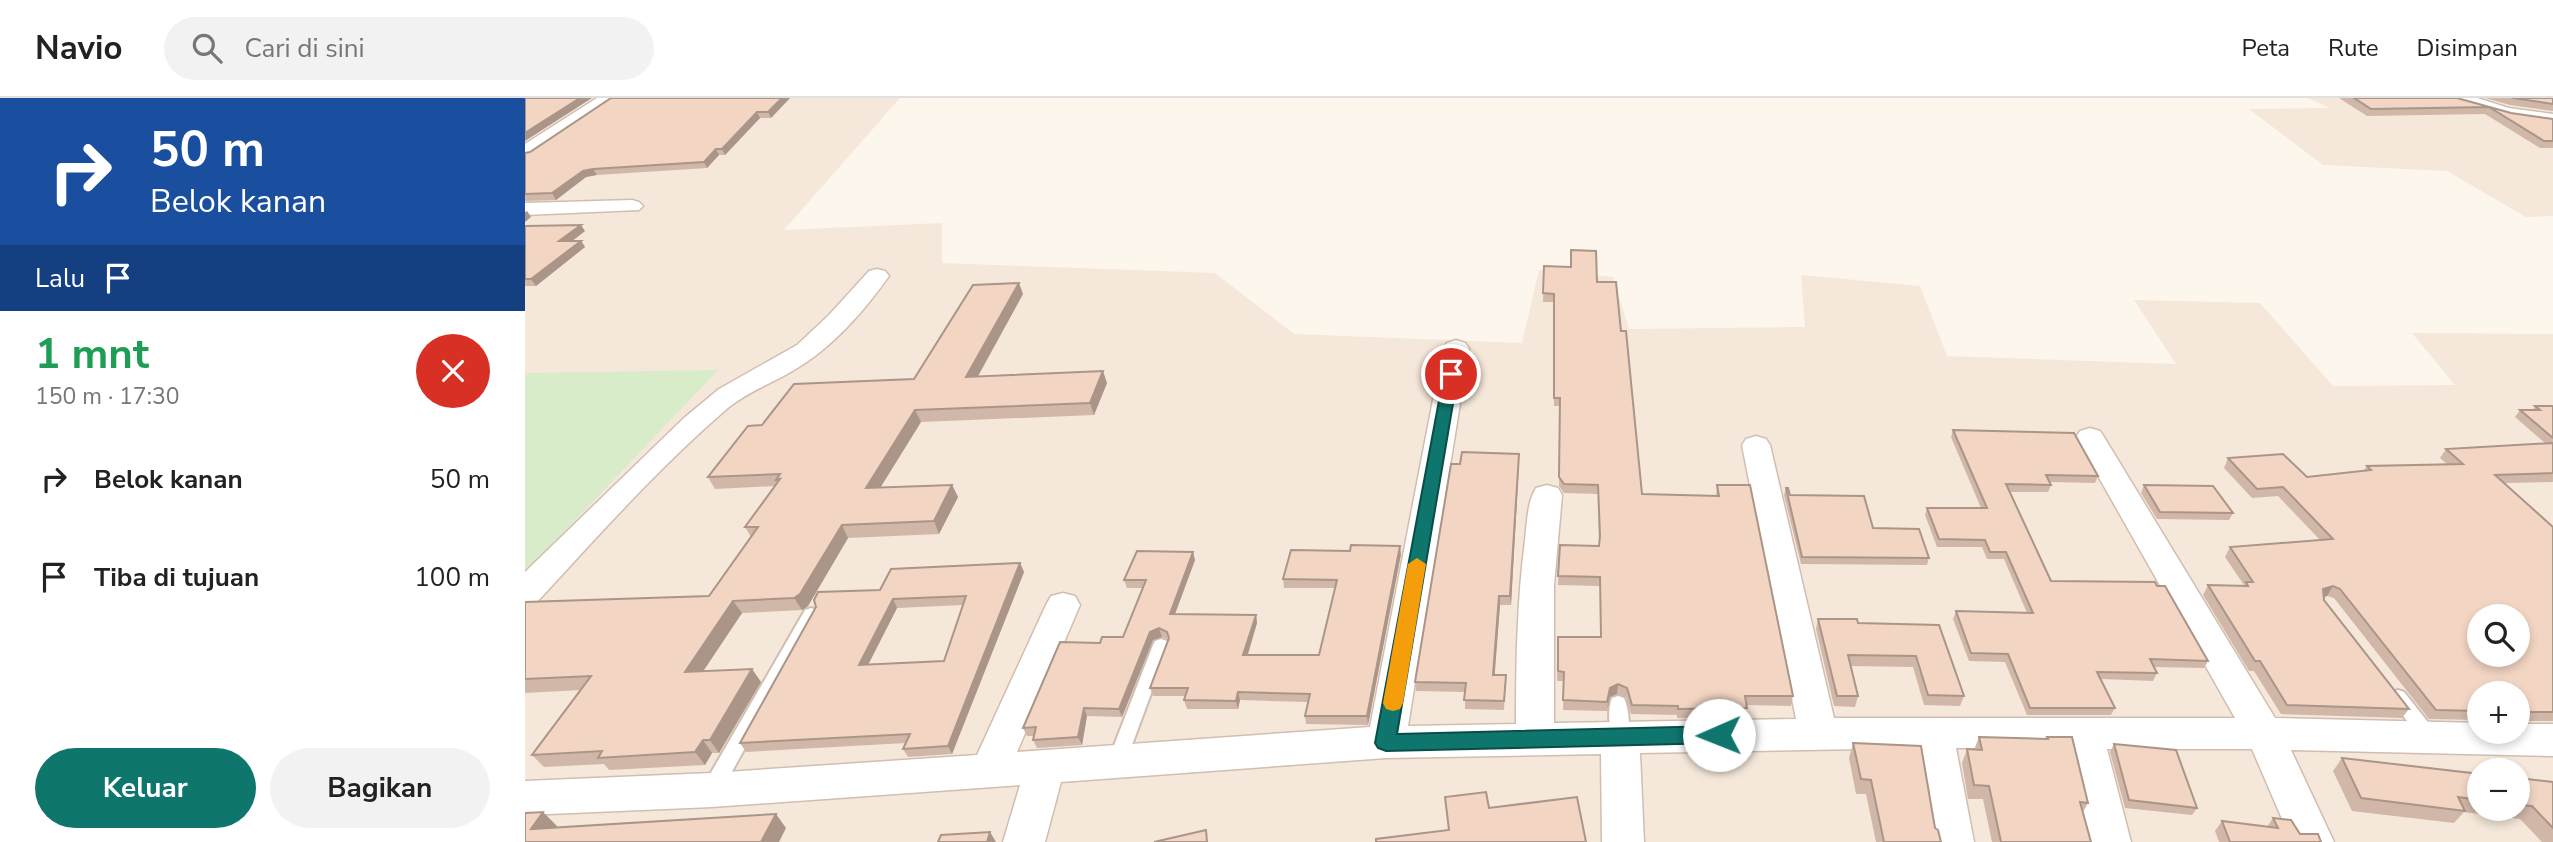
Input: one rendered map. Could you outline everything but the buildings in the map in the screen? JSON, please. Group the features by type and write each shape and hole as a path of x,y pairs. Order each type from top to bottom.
{"street":[{"path":"525,152 609,98"},
{"path":"2458,98 2507,113 2553,119"},
{"path":"525,209 632,206"},
{"path":"525,593 668,446 723,398 755,378 791,361 814,344 877,276"},
{"path":"1386,743 1456,348"},
{"path":"2090,437 2264,734 2313,842"},
{"path":"1756,445 1818,733"},
{"path":"1535,738 1534,631 1539,541 1547,495"},
{"path":"989,772 1063,605"},
{"path":"1619,720 1623,842"},
{"path":"525,798 712,790 1386,743 1535,738 1619,720 1818,733 2084,732 2553,740"},
{"path":"1934,732 1952,842"},
{"path":"2084,732 2111,842"},
{"path":"1024,842 1045,766"}],"lane":[{"path":"712,790 811,614"},
{"path":"1117,761 1161,645"},
{"path":"2390,686 2430,737"}],"shaded area":[{"path":"525,98 900,98 784,230 942,223 942,263 1215,273 1294,334 1522,343 1539,270 1613,277 1629,329 1805,327 1801,275 1920,286 1947,356 2176,364 2134,300 2260,303 2333,386 2455,385 2412,333 2553,334 2553,842 525,842"},
{"path":"2307,98 2553,98 2553,216 2526,217 2447,171 2323,165 2249,109 2330,108"}],"green space":[{"path":"718,370 525,573 525,373"}],"slow traffic":[{"path":"1393,703 1417,564"}],"route":[{"path":"1451,374 1386,743 1719,735"}]}
